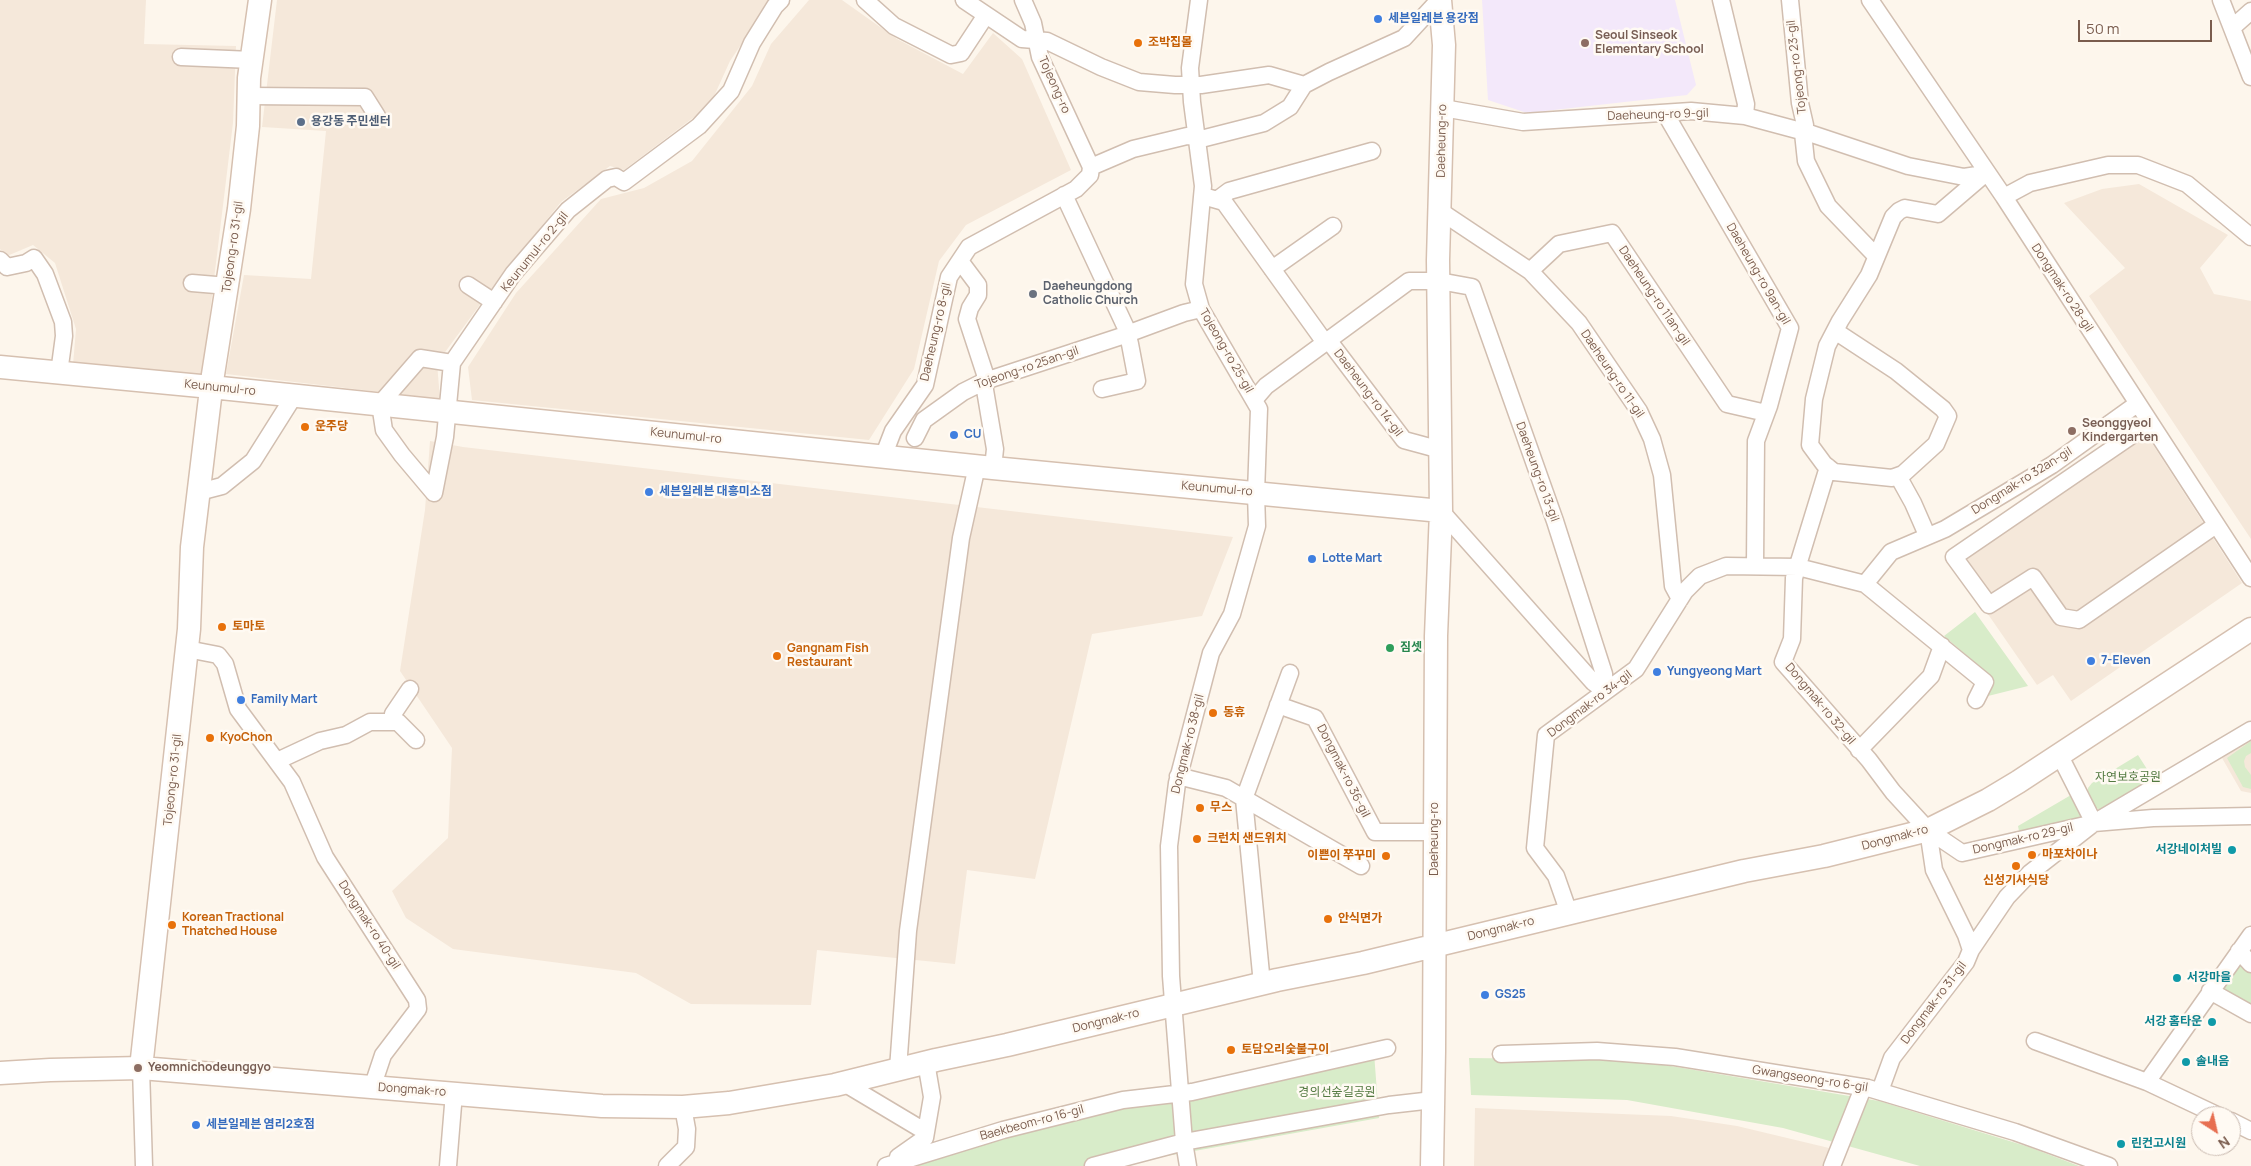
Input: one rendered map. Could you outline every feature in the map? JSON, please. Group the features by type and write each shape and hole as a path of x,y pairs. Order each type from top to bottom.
{"main road":[{"name":"Tojeong-ro 31-gil","path":"141,1068 187,648 192,547 198,492 211,387 239,209 248,126 252,60 260,0"},
{"name":"Daeheung-ro","path":"1432,1166 1436,636 1441,511 1439,281 1444,45 1439,0"},
{"name":"Keunumul-ro","path":"0,367 380,404 985,467 1441,511"},
{"name":"Dongmak-ro","path":"0,1073 141,1068 602,1106 683,1107 729,1103 844,1083 926,1062 1007,1045 1262,984 1363,963 1744,871 1824,856 1928,830 1988,800 2060,756 2251,629"}],"street":[{"name":"Keunumul-ro 2-gil","path":"452,363 513,274 568,210 607,179 616,177 624,182 700,126 731,92 752,43 775,6 781,0"},
{"path":"865,0 894,26 951,55 961,53 986,15"},
{"path":"964,0 1022,39 1047,41 1101,67 1139,82 1176,85 1269,75 1304,85"},
{"name":"Tojeong-ro","path":"1022,0 1033,23 1040,57 1091,167"},
{"name":"Tojeong-ro 25-gil","path":"1199,0 1190,68 1196,137 1210,198 1194,284 1201,309 1259,409 1256,493"},
{"path":"1091,167 1133,149 1187,136 1204,138 1264,123 1290,107 1304,85 1328,72 1404,38 1439,0"},
{"path":"1721,0 1746,104 1745,116"},
{"name":"Tojeong-ro 23-gil","path":"1790,0 1800,103 1804,125 1803,133"},
{"name":"Dongmak-ro 28-gil","path":"1870,0 2004,197 2251,578"},
{"path":"2221,0 2251,76"},
{"path":"2233,27 2251,11"},
{"path":"181,57 252,60"},
{"path":"249,96 365,97 377,116"},
{"name":"Daeheung-ro 9-gil","path":"1443,108 1523,122 1691,112 1745,116 1908,166 1964,177 1986,173"},
{"name":"Daeheung-ro 9an-gil","path":"1665,113 1790,328 1766,414 1756,441 1755,565"},
{"path":"1803,133 1806,160 1828,206 1876,256"},
{"path":"1210,198 1372,151"},
{"path":"2004,197 2030,183 2108,165 2138,164 2187,184 2251,237"},
{"name":"Daeheung-ro 8-gil","path":"883,456 894,431 925,385 949,278 969,247 1076,189 1090,175 1091,167"},
{"path":"1834,331 1896,371 1943,409 1948,416 1936,444 1903,474 1892,478 1834,472 1810,445 1814,400 1827,346 1834,331 1869,275 1893,217 1905,208 1938,214 1986,173"},
{"path":"1064,195 1128,334 1137,381 1102,389"},
{"name":"Daeheung-ro 14-gil","path":"1210,198 1224,202 1320,337 1332,345 1404,440 1441,450"},
{"name":"Daeheung-ro 11-gil","path":"1440,211 1530,271 1579,323 1640,412 1652,439 1662,475 1673,586 1680,599"},
{"path":"1272,269 1333,226"},
{"name":"Daeheung-ro 11an-gil","path":"1530,271 1559,244 1612,233 1727,404 1766,414"},
{"path":"0,260 7,267 26,263 34,258 45,274 63,322 64,336 59,373"},
{"name":"Daeheung-ro 8-gil","path":"960,260 978,285 978,295 970,308 968,319 985,374 985,381"},
{"path":"1326,341 1408,281 1439,281"},
{"name":"Daeheung-ro 13-gil","path":"1439,281 1472,287 1475,293 1514,410 1555,521 1604,674 1605,691"},
{"path":"192,283 228,286"},
{"path":"468,285 494,302"},
{"name":"Tojeong-ro 25an-gil","path":"915,438 924,420 963,392 985,381 1128,334 1184,313 1201,309"},
{"name":"Daeheung-ro 14-gil","path":"1254,400 1266,386 1326,341"},
{"path":"420,358 452,363 449,412 434,494 384,430 380,404 420,358"},
{"path":"898,1069 908,932 961,538 985,467 995,449 985,381"},
{"path":"198,492 222,486 253,461 294,396"},
{"name":"Dongmak-ro 32an-gil","path":"1865,584 1891,552 1927,535 1945,529 2052,465 2137,404"},
{"path":"2150,423 1954,556 1989,605 2032,577 2062,617 2079,620 2216,525"},
{"name":"Dongmak-ro 32-gil","path":"1828,467 1794,578 1792,639 1783,662 1860,750 1893,792 1928,830"},
{"path":"1898,476 1913,503 1927,535"},
{"name":"Dongmak-ro 38-gil","path":"1174,1005 1171,976 1168,846 1178,776 1212,653 1232,614 1257,526 1256,493"},
{"path":"1441,511 1592,682 1605,691"},
{"name":"Dongmak-ro 34-gil","path":"1569,913 1556,876 1535,848 1546,735 1636,669 1680,599 1700,576 1726,566 1798,567"},
{"path":"1798,567 1865,584 1985,682 1976,700"},
{"path":"1860,750 1931,676 1942,646"},
{"name":"Dongmak-ro 40-gil","path":"187,648 218,655 224,664 238,709 292,782 325,857 417,1000 418,1009 383,1055 372,1088"},
{"path":"1262,984 1244,799 1290,673"},
{"path":"392,722 393,714 410,689"},
{"name":"Dongmak-ro 36-gil","path":"1278,705 1315,718 1375,832 1435,832"},
{"path":"277,760 320,740 346,735 370,722 398,722 416,740"},
{"name":"Dongmak-ro 29-gil","path":"2094,823 2251,730"},
{"path":"1971,950 2006,897 2030,873 2094,823 2060,756"},
{"path":"1178,776 1226,788 1361,866"},
{"name":"Dongmak-ro 29-gil","path":"1928,830 1962,853 2094,823 2153,818 2251,816"},
{"name":"Dongmak-ro 31-gil","path":"1880,1091 1892,1058 1966,962 1971,950 1966,935 1934,870 1928,830"},
{"path":"2147,1082 2251,935"},
{"path":"2239,951 2251,964"},
{"path":"2210,991 2251,1014"},
{"path":"1174,1005 1184,1142 1188,1166"},
{"path":"2035,1041 2147,1082 2199,1106"},
{"path":"1181,1093 1387,1048"},
{"name":"Gwangseong-ro 6-gil","path":"1501,1054 1597,1052 1676,1057 1880,1091 2015,1132 2109,1166"},
{"path":"885,1166 925,1138 932,1096 926,1062"},
{"path":"141,1068 144,1166"},
{"path":"844,1083 926,1132"},
{"path":"1832,1166 1863,1088"},
{"path":"448,1166 454,1093"},
{"name":"Baekbeom-ro 16-gil","path":"885,1166 1003,1130 1123,1100 1181,1093"},
{"path":"1093,1166 1184,1142 1389,1105 1433,1100"},
{"path":"667,1166 686,1147 687,1129 683,1107"}],"shaded area":[{"path":"0,0 146,0 144,44 236,46 233,123 202,378 73,365 76,329 55,263 33,245 7,256 0,249"},
{"path":"277,0 771,0 730,61 710,105 624,170 610,166 561,202 493,287 437,363 440,399 226,374 244,275 311,279 326,131 262,127"},
{"path":"809,0 842,0 897,39 963,74 993,33 1022,59 1071,170 966,225 939,261 914,369 869,440 472,400 468,367 516,293 601,199 644,188 692,161 752,86 771,44"},
{"name":"Seoul Sinseok Elementary School","path":"1482,0 1675,0 1696,85 1687,95 1527,113 1488,100"},
{"path":"2139,184 2228,235 2200,268 2214,294 2251,301 2251,539 2089,296 2125,268 2064,203 2102,189"},
{"path":"2137,420 2242,583 2071,701 2053,675 2037,685 1947,555"},
{"path":"430,441 463,447 1233,537 1202,616 1092,634 1035,879 967,870 955,964 817,950 811,1005 691,1004 636,973 453,949 406,918 392,891 448,838 452,748 400,671 425,510"},
{"path":"2251,738 2251,793 2241,791 2222,758"},
{"path":"1475,1108 1671,1116 1737,1126 1829,1148 1824,1166 1474,1166"}],"green space":[{"path":"1975,612 2028,686 1988,696 1992,677 1944,636"},
{"path":"2251,741 2251,753 2246,756 2244,761 2245,767 2251,775 2251,789 2243,787 2227,758"},
{"name":"자연보호공원","path":"2138,755 2154,780 2103,809 2098,809 2092,804 2087,795 2088,788 2092,783"},
{"name":"자연보호공원","path":"2071,795 2082,819 2019,831 2018,826"},
{"path":"2239,960 2251,973 2251,1006 2219,989"},
{"name":"경의선숲길공원","path":"1374,1053 1379,1118 1144,1160 1123,1166 894,1166 1121,1106"},
{"path":"1469,1058 1635,1060 1879,1101 2029,1147 2079,1166 1920,1166 1783,1128 1627,1100 1471,1095"}],"place":[{"name":"세븐일레븐 용강점","path":"1378,19"},
{"name":"조박집몰","path":"1138,43"},
{"name":"Seoul Sinseok Elementary School","path":"1585,43"},
{"name":"용강동 주민센터","path":"301,122"},
{"name":"Daeheungdong Catholic Church","path":"1033,294"},
{"name":"운주당","path":"305,427"},
{"name":"Seonggyeol Kindergarten","path":"2072,431"},
{"name":"CU","path":"954,435"},
{"name":"세븐일레븐 대흥미소점","path":"649,492"},
{"name":"Lotte Mart","path":"1312,559"},
{"name":"토마토","path":"222,627"},
{"name":"짐셋","path":"1390,648"},
{"name":"Gangnam Fish Restaurant","path":"777,656"},
{"name":"7-Eleven","path":"2091,661"},
{"name":"Yungyeong Mart","path":"1657,672"},
{"name":"Family Mart","path":"241,700"},
{"name":"동휴","path":"1213,713"},
{"name":"KyoChon","path":"210,738"},
{"name":"무스","path":"1200,808"},
{"name":"크런치 샌드위치","path":"1197,839"},
{"name":"서강네이처빌","path":"2232,850"},
{"name":"마포차이나","path":"2032,855"},
{"name":"이쁜이 쭈꾸미","path":"1386,856"},
{"name":"신성기사식당","path":"2016,866"},
{"name":"안식면가","path":"1328,919"},
{"name":"Korean Tractional Thatched House","path":"172,925"},
{"name":"서강마을","path":"2177,978"},
{"name":"GS25","path":"1485,995"},
{"name":"서강 홈타운","path":"2212,1022"},
{"name":"토담오리숯불구이","path":"1231,1050"},
{"name":"솔내음","path":"2186,1062"},
{"name":"Yeomnichodeunggyo","path":"138,1068"},
{"name":"세븐일레븐 염리2호점","path":"196,1125"},
{"name":"린컨고시원","path":"2121,1144"}]}
